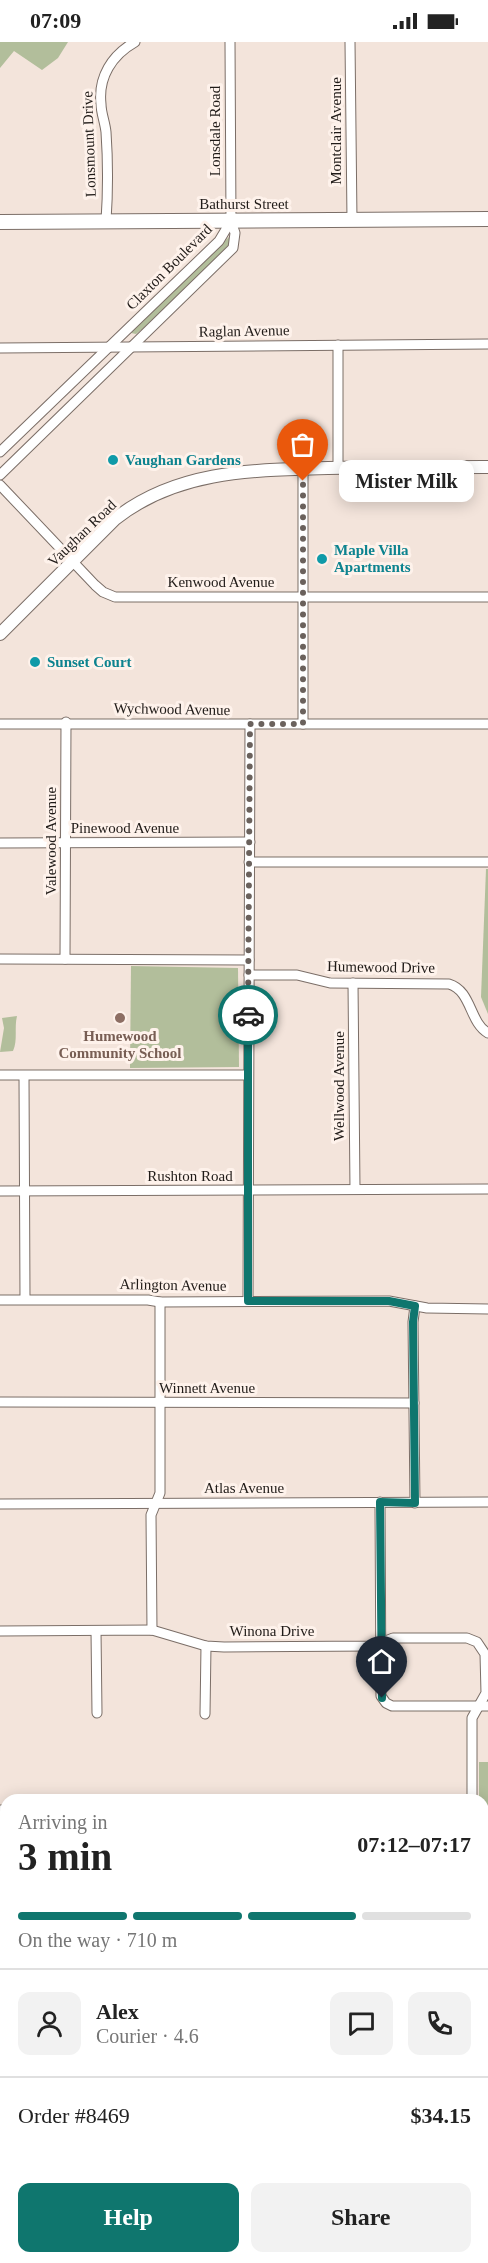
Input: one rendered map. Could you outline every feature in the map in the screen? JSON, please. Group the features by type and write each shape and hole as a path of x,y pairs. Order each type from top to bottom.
{"main road":[{"name":"Bathurst Street","path":"0,222 488,219"}],"street":[{"name":"Lonsmount Drive","path":"106,221 106,130 101,108 101,88 108,68 115,57 135,42"},
{"name":"Lonsdale Road","path":"230,42 231,221"},
{"name":"Montclair Avenue","path":"351,42 352,220"},
{"path":"488,207 488,219"},
{"name":"Claxton Boulevard","path":"0,475 232,248 235,232 231,221"},
{"name":"Claxton Boulevard","path":"0,452 219,242 231,221"},
{"name":"Raglan Avenue","path":"0,348 488,344"},
{"path":"338,345 338,468"},
{"name":"Vaughan Road","path":"0,634 115,519 130,507 194,480 220,474 303,469 488,467"},
{"path":"303,469 303,724"},
{"name":"Kenwood Avenue","path":"0,485 103,592 115,597 488,597"},
{"name":"Valewood Avenue","path":"65,959 66,723"},
{"name":"Wychwood Avenue","path":"0,724 488,724"},
{"path":"248,1301 250,724"},
{"name":"Pinewood Avenue","path":"0,843 249,842"},
{"path":"249,862 488,862"},
{"path":"0,959 249,960"},
{"name":"Humewood Drive","path":"249,975 297,975 326,982 453,986 462,992 480,1027 488,1033"},
{"name":"Wellwood Avenue","path":"353,983 355,1189"},
{"path":"0,1076 248,1075"},
{"path":"24,1076 25,1299"},
{"name":"Rushton Road","path":"0,1191 488,1189"},
{"name":"Arlington Avenue","path":"0,1300 389,1301 415,1306 488,1309"},
{"path":"152,1630 151,1515 160,1493 160,1302"},
{"path":"415,1306 413,1322 415,1503"},
{"name":"Winnett Avenue","path":"0,1402 414,1403"},
{"path":"380,1502 381,1696 389,1705 483,1706"},
{"name":"Atlas Avenue","path":"0,1504 488,1502"},
{"name":"Winona Drive","path":"0,1631 152,1630 206,1646 374,1646 393,1638 466,1638 477,1642 485,1654 486,1693 483,1706"},
{"path":"96,1631 97,1713"},
{"path":"205,1714 206,1646"},
{"path":"472,1794 472,1718 483,1706"}],"green space":[{"path":"0,42 68,42 58,58 42,70 14,51 0,68"},
{"path":"230,236 231,245 143,332 141,330 136,334 131,333"},
{"path":"486,869 488,869 488,1014 481,997"},
{"path":"131,966 238,968 239,1067 130,1068"},
{"path":"17,1016 13,1051 0,1052 4,1028 2,1018"},
{"path":"479,1762 488,1762 488,1794 479,1794"}],"way so far":[{"path":"248,1015 250,724 303,724 303,481"}],"place":[{"name":"Vaughan Gardens","path":"113,460"},
{"name":"Mister Milk","path":"303,481"},
{"name":"Maple Villa Apartments","path":"322,559"},
{"name":"Sunset Court","path":"35,662"},
{"name":"Humewood Community School","path":"120,1018"}],"route":[{"path":"248,1015 248,1301 389,1301 415,1306 413,1322 415,1503 380,1502 382,1698"}]}
